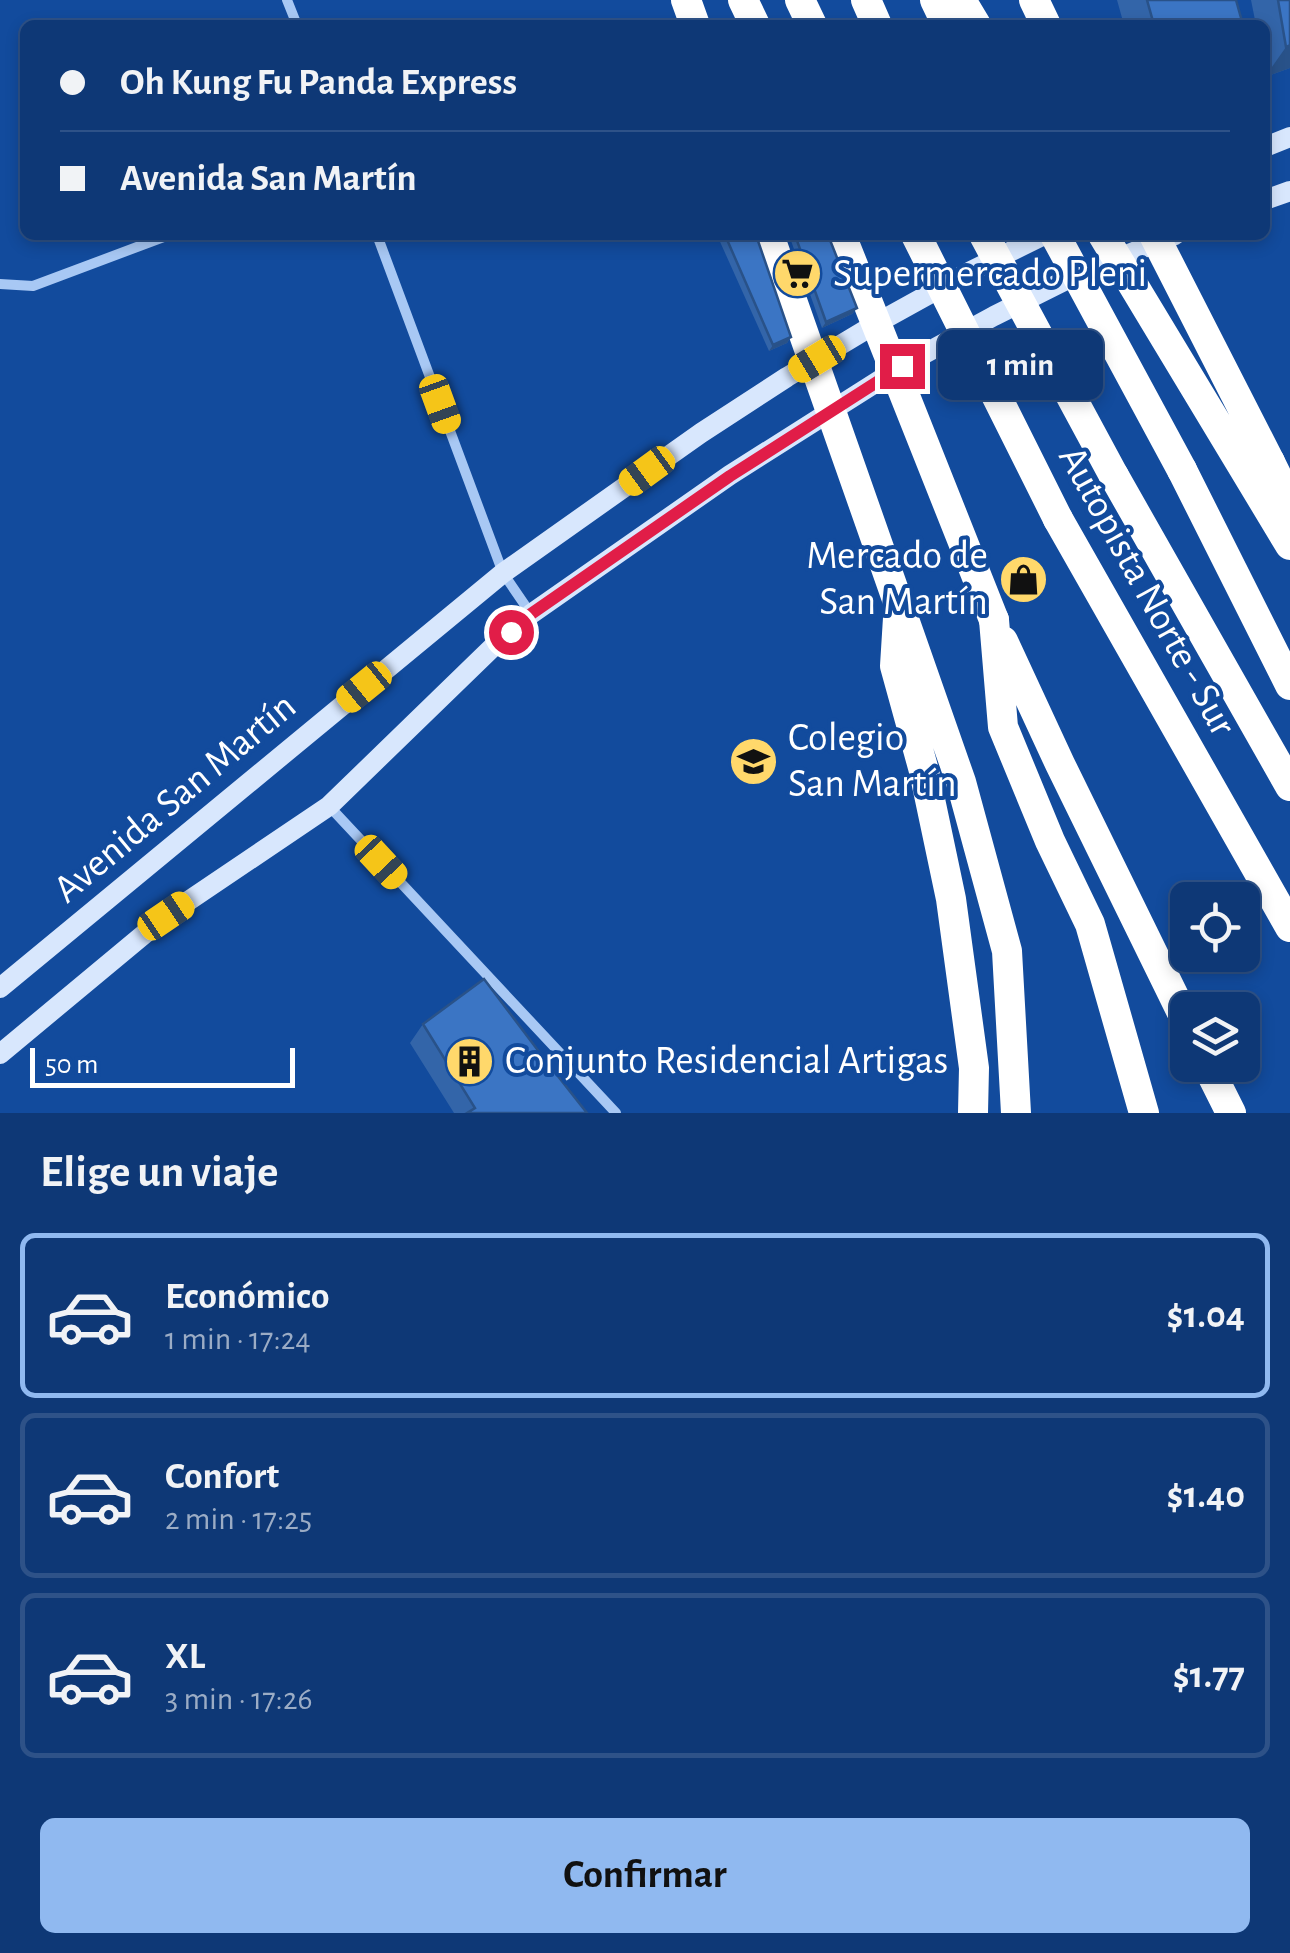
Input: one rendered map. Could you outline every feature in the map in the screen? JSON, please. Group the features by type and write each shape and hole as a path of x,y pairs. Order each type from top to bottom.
{"highway":[{"path":"771,240 961,782 1007,951 1016,1113"},
{"path":"843,240 994,620 1172,992"},
{"name":"Autopista Norte - Sur","path":"918,240 1058,520 1290,926"},
{"name":"Autopista Norte - Sur","path":"987,240 1114,476 1290,786"},
{"path":"1058,240 1182,470 1290,685"},
{"path":"1105,240 1290,544"},
{"path":"1157,240 1290,503"},
{"path":"1270,462 1290,493"},
{"path":"899,605 895,666 924,771 951,898 974,1068 973,1113"},
{"path":"994,620 1002,727 1090,924 1144,1113"},
{"path":"1216,1082 1231,1113"}],"main road":[{"name":"Avenida San Martín","path":"0,988 503,573 700,433 787,378 876,323 1034,240"},
{"path":"0,1054 166,916 329,806 531,614 730,476 902,366 1068,280 1163,240"}],"street":[{"path":"0,284 33,286 156,240"},
{"path":"379,240 503,573 531,614"},
{"path":"329,806 616,1113"}],"building":[{"path":"1147,0 1236,0 1242,20 1153,20"},
{"path":"1278,0 1290,0 1290,45 1286,47"},
{"path":"727,240 758,240 791,337 773,345"},
{"path":"797,240 830,240 857,308 826,322"},
{"path":"484,979 587,1113 467,1113 475,1108 423,1024"}],"place":[{"name":"Supermercado Pleni","path":"798,274"},
{"name":"Mercado de San Martín","path":"1023,579"},
{"name":"Colegio San Martín","path":"753,761"},
{"name":"Conjunto Residencial Artigas","path":"470,1061"}],"route":[{"path":"511,632 531,614 730,476 902,366"}]}
